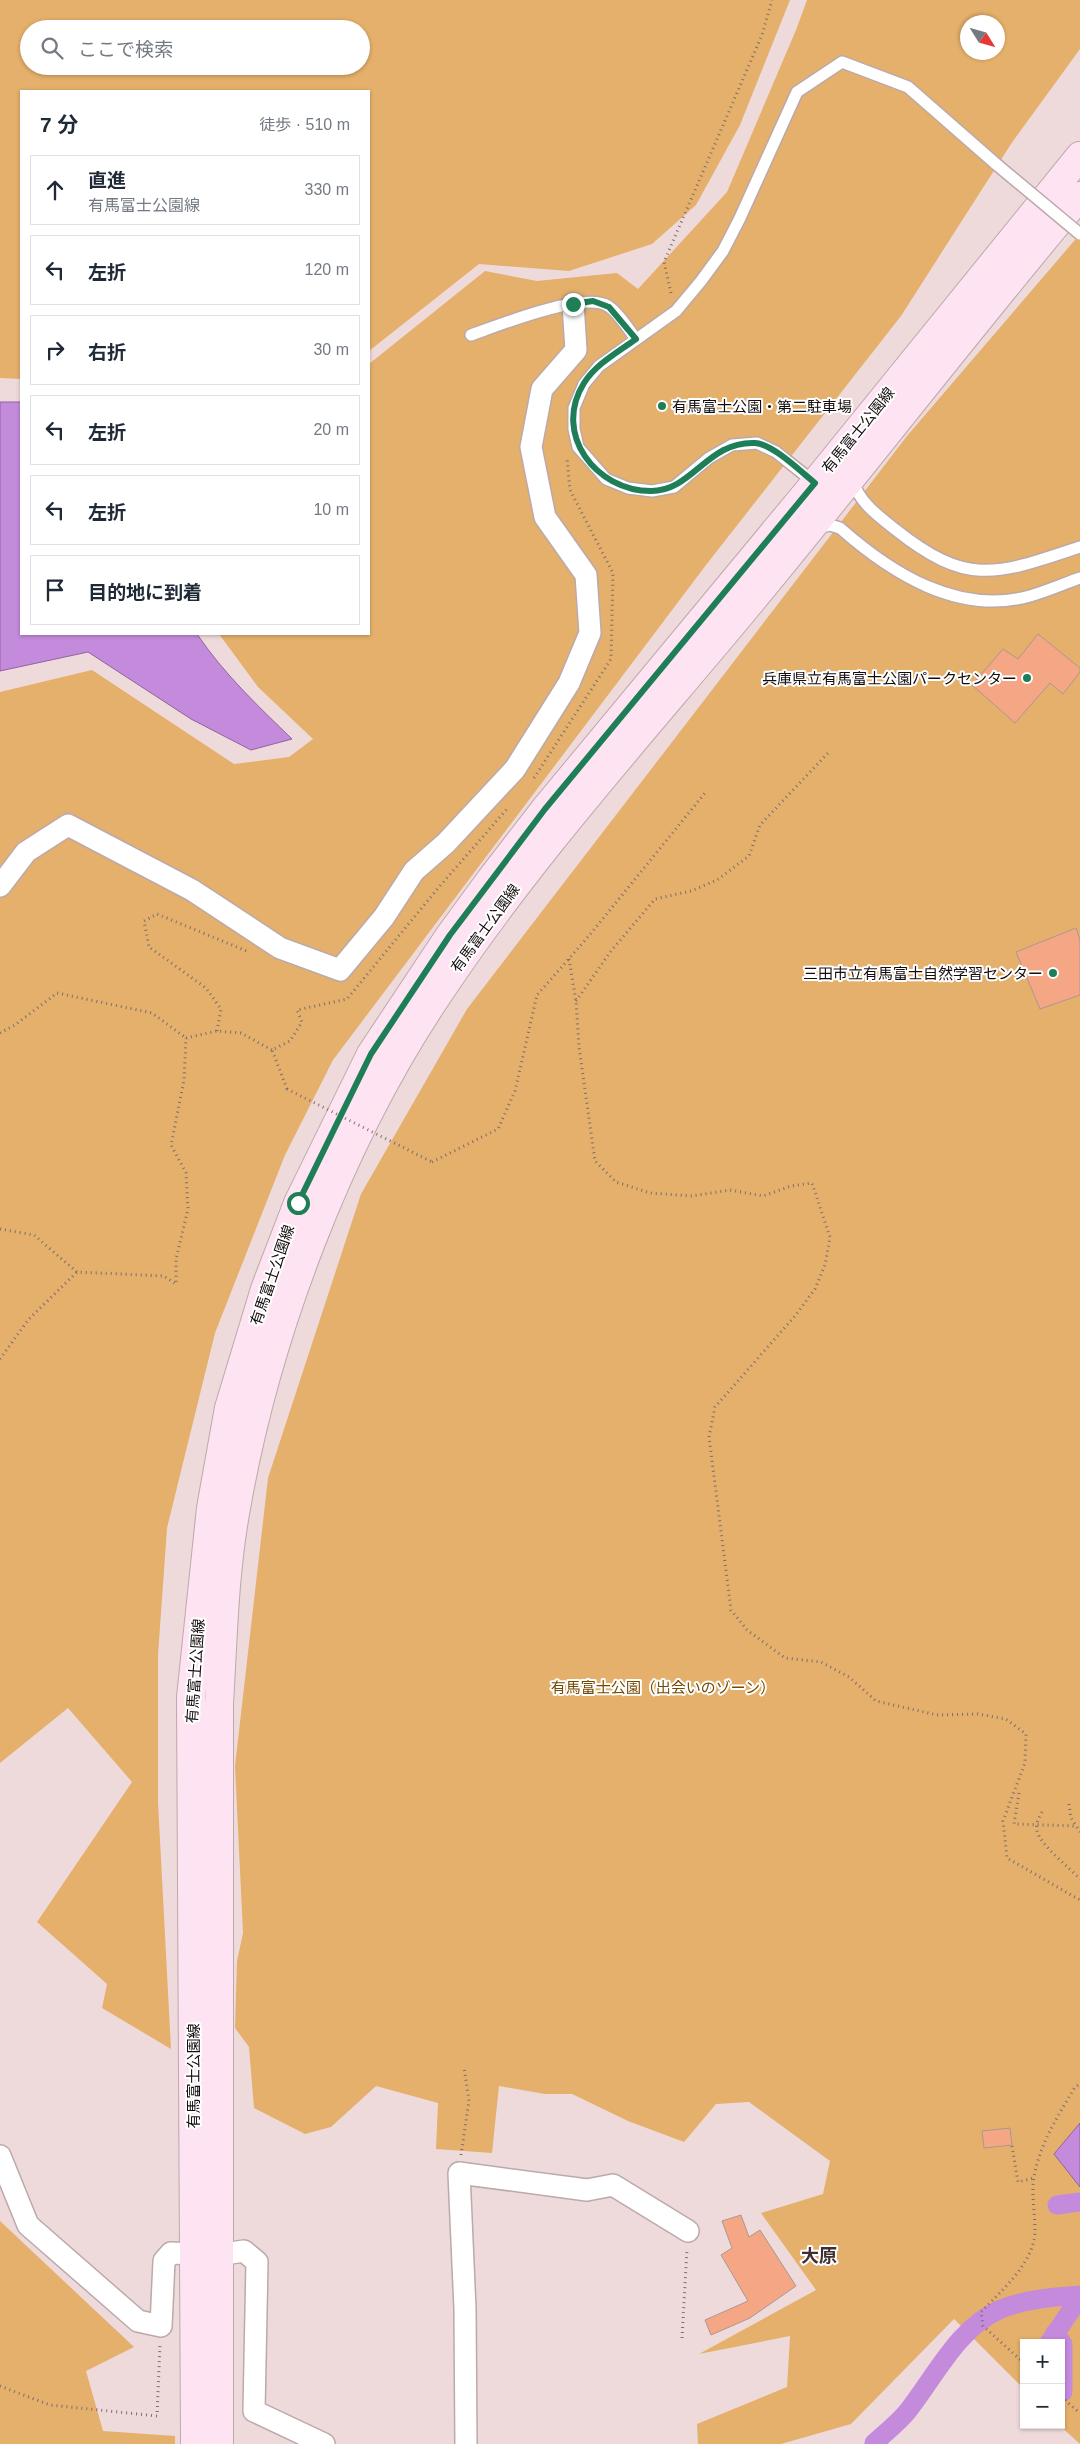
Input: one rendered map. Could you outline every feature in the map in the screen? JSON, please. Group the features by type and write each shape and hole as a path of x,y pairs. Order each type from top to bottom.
{"main road":[{"name":"有馬富士公園線","path":"219,2444 206,2254 191,1698 212,1498 229,1408 265,1289 298,1203 371,1054 450,935 545,809 815,483 1080,156"},
{"name":"有馬富士公園線","path":"195,2444 206,2254 219,1704 225,1599 235,1513 254,1414 292,1295 322,1216 356,1140 394,1064 435,999 508,894 811,529 1080,196"}],"street":[{"path":"0,886 26,852 68,825 192,890 280,948 340,970 384,917 414,871 446,843 515,768 569,683 590,633 586,574 545,517 531,447 542,388 576,350 573,304"},
{"path":"0,2156 28,2225 138,2321 161,2326 164,2261 171,2253 206,2254 244,2251 257,2262 254,2411 324,2444"},
{"path":"466,2444 465,2308 459,2172 587,2190 614,2185 688,2231"}],"lane":[{"path":"815,483 776,452 757,443 732,445 709,458 674,487 652,491 628,488 606,480 578,447 574,428 574,408 584,384 599,366 676,311 723,251 797,92 842,62 908,87 1080,234"},
{"path":"471,335 573,304 593,301 609,307 636,339"},
{"path":"852,478 856,492 869,509 917,547 961,569 988,571 1016,568 1080,547"},
{"path":"811,529 830,525 840,528 913,580 933,591 958,598 981,601 1029,596 1080,578"}],"path":[{"path":"676,311 664,262 762,35 772,0"},
{"path":"576,1000 611,951 655,899 692,891 708,884 748,856 760,825 829,752"},
{"path":"0,1033 15,1025 57,993 152,1013 186,1038 217,1031 241,1033 272,1050 287,1088 432,1162 498,1129 515,1091 537,996 704,793"},
{"path":"217,1031 222,1009 206,988 149,947 144,921 157,914 248,952 280,948"},
{"path":"569,959 576,1000 579,1047 595,1161 616,1182 650,1193 692,1196 730,1190 763,1196 791,1186 812,1183 830,1237 825,1265 815,1289 795,1316 715,1407 709,1437 731,1610 748,1630 785,1658 821,1662 849,1678 876,1701 937,1715 978,1714 1006,1719 1026,1734 1025,1763 1003,1821 1007,1858 1080,1900"},
{"path":"272,1050 290,1041 302,1022 297,1010 347,999"},
{"path":"0,1229 34,1235 78,1272 164,1276 176,1284 176,1259 188,1209 186,1173 171,1145 184,1080 186,1038"},
{"path":"0,1358 28,1320 78,1272"},
{"path":"1019,1793 1014,1824 1075,1826"},
{"path":"1069,1804 1075,1826 1080,1832"},
{"path":"1042,1812 1036,1824 1037,1831 1045,1843 1080,1879"},
{"path":"459,2172 469,2101 464,2067"},
{"path":"1020,2359 983,2326 981,2312 1019,2270 1030,2252 1035,2233 1034,2178 1043,2142 1075,2087 1080,2084"},
{"path":"1012,2146 1018,2182 1034,2178"},
{"path":"682,2338 688,2231"},
{"path":"0,2386 50,2406 156,2416 161,2326"},
{"path":"1065,2400 1080,2414"}],"green space":[{"path":"0,0 790,0 740,125 696,205 652,244 569,271 479,264 370,350 370,90 20,90 20,379 0,378"},
{"path":"807,0 1080,0 1080,49 1011,144 901,316 706,565 333,1060 285,1155 215,1333 167,1528 158,1655 158,1802 171,2049 102,2008 107,1984 37,1922 132,1782 68,1708 0,1763 0,692 92,670 234,764 289,757 313,739 258,687 220,635 370,635 370,363 485,271 537,281 617,273 638,289 727,192"},
{"name":"有馬富士公園（出会いのゾーン）","path":"1080,234 1080,2444 1063,2429 1065,2429 1065,2339 1020,2339 1020,2385 954,2319 851,2424 781,2444 698,2444 697,2424 787,2387 790,2336 699,2354 816,2290 761,2213 823,2194 830,2161 749,2102 716,2104 684,2142 628,2121 572,2094 545,2094 499,2086 492,2153 436,2149 438,2103 376,2086 331,2127 305,2134 254,2108 249,2047 235,2028 237,1961 243,1933 235,1766 268,1478 361,1194 467,1009 907,436"},
{"path":"0,2221 134,2347 86,2371 103,2431 175,2436 175,2444 0,2444"}],"shaded area":[{"path":"0,402 20,402 20,635 198,635 230,676 292,739 251,750 191,719 88,652 0,671"},
{"path":"1080,2123 1080,2187 1054,2154"}],"building":[{"name":"兵庫県立有馬富士公園パークセンター","path":"1038,634 1080,668 1080,672 1063,694 1050,683 1015,723 972,685 1003,649 1018,659"},
{"name":"三田市立有馬富士自然学習センター","path":"1076,928 1080,940 1080,995 1040,1009 1016,952"},
{"path":"1010,2128 1012,2145 984,2148 982,2131"},
{"path":"741,2215 749,2237 760,2230 796,2286 750,2318 711,2335 705,2320 748,2301 721,2255 732,2248 722,2221"}],"waterway":[{"path":"1057,2205 1080,2202"},
{"path":"874,2443 903,2416 960,2340 986,2317 1001,2309 1020,2303 1080,2295"},
{"path":"1052,2339 1080,2297"},
{"path":"1055,2333 1063,2344 1063,2384"}],"place":[{"name":"有馬富士公園・第二駐車場","path":"662,406"},
{"name":"兵庫県立有馬富士公園パークセンター","path":"1027,678"},
{"name":"三田市立有馬富士自然学習センター","path":"1053,973"}],"district":[{"name":"大原","path":"819,2256"}],"route":[{"path":"298,1203 371,1054 450,935 491,878 545,809 815,483 776,452 757,443 732,445 709,458 674,487 652,491 628,488 606,480 590,464 578,447 574,428 574,408 584,384 599,366 636,339 609,307 593,301 573,304"}]}
